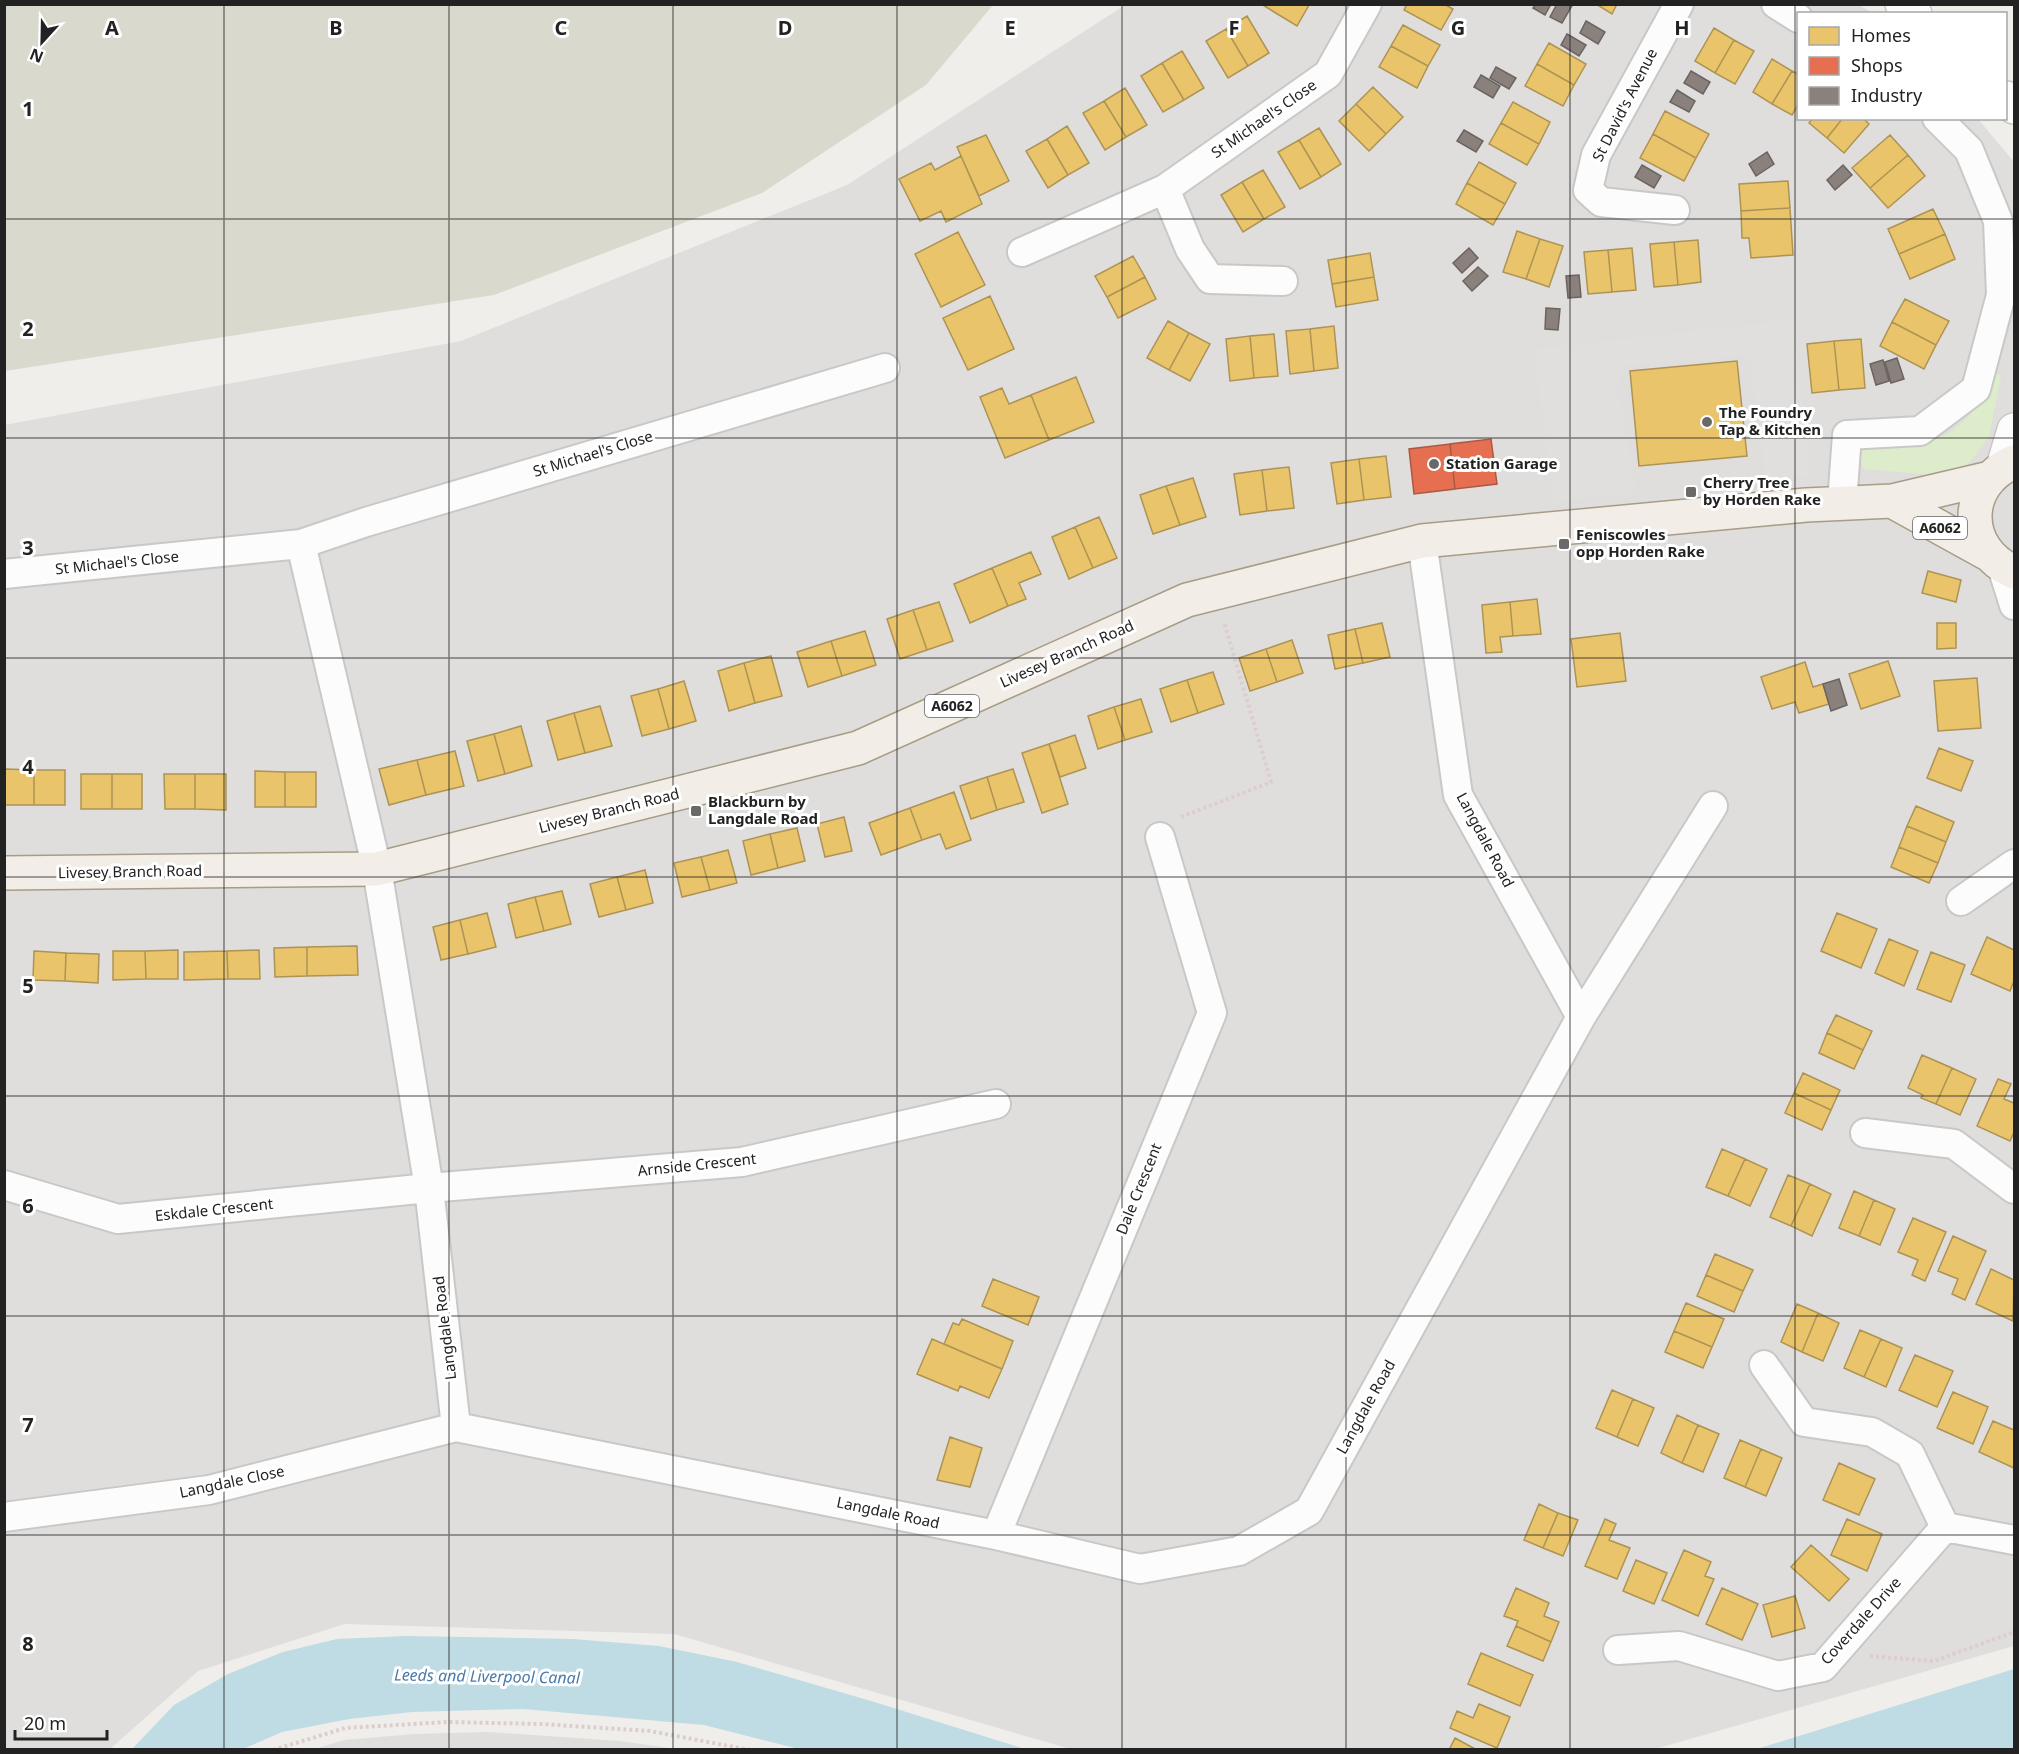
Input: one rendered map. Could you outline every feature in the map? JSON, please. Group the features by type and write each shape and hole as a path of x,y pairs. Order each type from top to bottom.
{"main road":[{"name":"Livesey Branch Road","path":"4,873 377,869 858,748 1187,600 1422,541 1842,503 1892,501 2002,469"},
{"name":"A6062","path":"2002,469 1982,489 1975,516 1976,529 1981,543 2002,564"},
{"name":"A6062","path":"1892,501 2002,564"}],"street":[{"name":"St Michael's Close","path":"1022,252 1165,189 1328,74 1367,4"},
{"name":"St David's Avenue","path":"1675,210 1601,202 1588,190 1596,155 1679,4"},
{"path":"1776,4 1797,17"},
{"path":"1842,503 1847,435 1920,431 1976,389 2001,296 1998,221 1970,150 1939,120"},
{"path":"1165,189 1190,249 1210,279 1283,280"},
{"name":"St Michael's Close","path":"4,574 301,544 366,522 885,368"},
{"path":"2002,469 2014,430"},
{"name":"Langdale Road","path":"1422,541 1458,795 1581,1017"},
{"path":"301,544 377,869"},
{"path":"2002,564 2014,605"},
{"name":"Langdale Road","path":"377,869 429,1188 456,1427 996,1535 1140,1569 1239,1551 1310,1511 1581,1017 1713,806"},
{"name":"Dale Crescent","path":"996,1535 1212,1013 1160,837"},
{"path":"1961,901 2014,864"},
{"name":"Arnside Crescent","path":"429,1188 742,1162 996,1104"},
{"path":"1865,1133 1954,1144 2014,1189"},
{"name":"Eskdale Crescent","path":"4,1185 118,1219 429,1188"},
{"path":"1764,1365 1804,1422 1872,1432 1910,1454 1945,1527 2014,1540"},
{"name":"Langdale Close","path":"4,1517 209,1491 456,1427"},
{"name":"Coverdale Drive","path":"1618,1650 1678,1646 1778,1676 1823,1667 1945,1527"}],"path":[{"path":"1160,837 1155,827 1271,782 1223,618"},
{"path":"1834,1654 1934,1661 2014,1632"},
{"path":"273,1749 345,1728 447,1722 541,1724 650,1731 750,1749"}],"shaded area":[{"path":"5,4 993,5 926,85 762,193 494,295 5,371"},
{"path":"1857,4 1871,12 1797,12 1797,120 1979,120 2014,162 2014,1646 1655,1749 1074,1750 674,1634 345,1624 198,1671 110,1749 5,1749 4,425 461,341 847,185 1125,5"},
{"path":"1794,320 1810,476 1766,479 1750,355 1625,365 1617,387 1636,493 1554,502 1533,349"},
{"path":"488,1732 620,1741 676,1749 315,1749 344,1740 414,1734"}],"green space":[{"path":"1996,373 2001,376 1989,436 1971,461 1958,472 1934,475 1865,469 1852,458 1863,446 1918,442 1950,432 1977,406"}],"water":[{"name":"Leeds and Liverpool Canal","path":"406,1636 573,1639 659,1646 737,1662 1025,1749 799,1749 704,1725 523,1709 412,1712 349,1719 282,1732 243,1749 132,1749 174,1705 228,1674 283,1652 337,1639"},
{"path":"2014,1669 2014,1749 1757,1749"}],"building: Homes":[{"path":"1261,4 1307,4 1309,5 1297,26"},
{"path":"1407,4 1444,4 1453,9 1441,30 1404,10"},
{"path":"1596,4 1617,4 1612,14"},
{"path":"1247,16 1269,53 1248,66 1226,29"},
{"path":"1403,25 1440,45 1428,66 1391,46"},
{"path":"1714,28 1734,40 1715,73 1695,61"},
{"path":"1226,29 1248,66 1228,78 1206,41"},
{"path":"1734,40 1754,51 1735,84 1715,73"},
{"path":"1549,43 1586,64 1574,85 1537,64"},
{"path":"1391,46 1428,66 1417,88 1379,67"},
{"path":"1182,51 1204,88 1184,100 1162,63"},
{"path":"1772,59 1792,71 1772,104 1753,92"},
{"path":"1162,63 1184,100 1163,112 1141,76"},
{"path":"1537,64 1574,85 1563,106 1525,86"},
{"path":"1792,71 1797,74 1797,107 1792,115 1772,104"},
{"path":"1373,87 1403,117 1386,134 1356,104"},
{"path":"1125,88 1147,125 1126,137 1104,101"},
{"path":"1104,101 1126,137 1105,150 1083,113"},
{"path":"1513,102 1550,122 1539,144 1501,123"},
{"path":"1356,104 1386,134 1369,151 1339,121"},
{"path":"1665,111 1709,134 1696,158 1653,134"},
{"path":"1811,120 1841,120 1827,138 1809,123"},
{"path":"1841,120 1865,120 1869,124 1844,153 1827,138"},
{"path":"1501,123 1539,144 1527,165 1489,144"},
{"path":"1067,126 1089,163 1068,175 1047,139"},
{"path":"1319,128 1341,164 1321,177 1299,140"},
{"path":"1653,134 1696,158 1684,181 1640,158"},
{"path":"986,135 1009,181 979,196 957,147"},
{"path":"1890,135 1908,155 1870,188 1852,168"},
{"path":"1047,139 1068,175 1048,188 1026,151"},
{"path":"1299,140 1321,177 1300,189 1278,152"},
{"path":"1908,155 1925,176 1888,208 1870,188"},
{"path":"961,156 982,204 946,222 941,211 920,221 899,179 931,163 935,170"},
{"path":"1479,162 1516,183 1505,204 1467,183"},
{"path":"1263,170 1285,207 1264,219 1242,182"},
{"path":"1788,181 1790,208 1741,211 1739,184"},
{"path":"1242,182 1264,219 1243,232 1221,195"},
{"path":"1467,183 1505,204 1493,225 1456,204"},
{"path":"1790,208 1793,255 1751,258 1749,238 1742,238 1741,211"},
{"path":"1933,209 1945,234 1899,254 1888,229"},
{"path":"1517,231 1540,239 1526,279 1503,272"},
{"path":"958,232 985,285 941,307 915,254"},
{"path":"1945,234 1955,259 1910,279 1899,254"},
{"path":"1540,239 1563,246 1549,287 1526,279"},
{"path":"1698,240 1701,282 1678,285 1674,242"},
{"path":"1674,242 1678,285 1654,287 1650,244"},
{"path":"1632,248 1636,290 1612,292 1608,250"},
{"path":"1608,250 1612,292 1588,294 1584,252"},
{"path":"1370,253 1374,277 1332,284 1328,260"},
{"path":"1133,256 1145,277 1107,297 1095,276"},
{"path":"1145,277 1156,299 1118,318 1107,297"},
{"path":"1374,277 1378,300 1336,307 1332,284"},
{"path":"990,296 1014,349 968,370 943,318"},
{"path":"1905,299 1949,321 1936,345 1892,322"},
{"path":"1168,321 1189,333 1169,370 1147,358"},
{"path":"1892,322 1936,345 1924,369 1880,346"},
{"path":"1334,326 1338,368 1314,371 1310,329"},
{"path":"1310,329 1314,371 1290,374 1286,331"},
{"path":"1189,333 1210,344 1190,381 1169,370"},
{"path":"1274,334 1278,376 1254,378 1250,336"},
{"path":"1250,336 1254,378 1230,381 1226,339"},
{"path":"1861,339 1865,388 1839,390 1834,341"},
{"path":"1834,341 1839,390 1812,393 1807,344"},
{"path":"1737,361 1747,456 1639,466 1630,371"},
{"path":"1076,377 1094,422 1049,440 1031,395"},
{"path":"1002,388 1009,404 1031,395 1049,440 1005,458 980,397"},
{"path":"1386,456 1391,497 1364,500 1359,459"},
{"path":"1359,459 1364,500 1337,504 1331,463"},
{"path":"1289,467 1294,508 1267,511 1262,470"},
{"path":"1262,470 1267,511 1240,515 1234,474"},
{"path":"1193,478 1206,517 1180,525 1166,486"},
{"path":"1166,486 1180,525 1153,534 1140,495"},
{"path":"1099,517 1117,558 1093,568 1075,527"},
{"path":"1075,527 1093,568 1069,579 1052,537"},
{"path":"1031,552 1041,574 1019,583 1026,599 1008,606 992,568"},
{"path":"992,568 1008,606 970,623 954,584"},
{"path":"1928,571 1961,580 1956,602 1922,593"},
{"path":"1537,599 1541,634 1513,636 1510,602"},
{"path":"939,602 953,641 927,650 913,610"},
{"path":"1510,602 1513,636 1500,637 1502,652 1486,653 1482,605"},
{"path":"913,610 927,650 900,659 887,619"},
{"path":"1382,623 1390,657 1363,663 1355,629"},
{"path":"1937,623 1956,623 1956,648 1937,649"},
{"path":"1355,629 1363,663 1335,669 1328,635"},
{"path":"865,631 876,665 842,676 831,641"},
{"path":"1620,633 1626,681 1577,687 1571,639"},
{"path":"1292,640 1303,673 1277,682 1266,649"},
{"path":"831,641 842,676 808,687 797,652"},
{"path":"1266,649 1277,682 1250,691 1239,658"},
{"path":"771,656 782,696 755,703 744,663"},
{"path":"1888,661 1900,696 1861,709 1849,674"},
{"path":"1805,662 1813,687 1823,684 1829,704 1799,713 1795,702 1772,709 1761,677"},
{"path":"744,663 755,703 729,711 718,671"},
{"path":"1213,672 1224,704 1198,713 1187,680"},
{"path":"1977,678 1981,728 1938,731 1934,681"},
{"path":"1187,680 1198,713 1171,722 1160,689"},
{"path":"684,681 696,721 669,729 658,689"},
{"path":"658,689 669,729 642,736 631,696"},
{"path":"1141,699 1152,732 1125,740 1114,707"},
{"path":"600,706 612,746 585,753 574,713"},
{"path":"1114,707 1125,740 1098,749 1088,716"},
{"path":"574,713 585,753 558,760 547,721"},
{"path":"521,726 532,766 505,774 494,734"},
{"path":"494,734 505,774 478,781 467,741"},
{"path":"1075,735 1086,768 1060,777 1049,744"},
{"path":"1049,744 1068,804 1042,813 1022,753"},
{"path":"1939,748 1973,761 1961,791 1927,778"},
{"path":"455,751 464,786 426,795 417,760"},
{"path":"417,760 426,795 389,805 379,769"},
{"path":"4,769 34,770 34,805 4,805"},
{"path":"1013,769 1024,802 997,810 987,777"},
{"path":"34,770 65,770 65,805 34,805"},
{"path":"255,771 285,772 285,807 255,807"},
{"path":"285,772 316,772 316,807 285,807"},
{"path":"81,774 112,774 112,809 81,809"},
{"path":"112,774 142,774 142,809 112,809"},
{"path":"164,774 195,774 195,809 165,809"},
{"path":"195,774 226,774 226,810 195,809"},
{"path":"987,777 997,810 971,819 960,786"},
{"path":"954,792 971,840 946,849 940,834 922,840 910,808"},
{"path":"1916,806 1954,822 1946,842 1907,826"},
{"path":"910,808 922,840 881,855 869,823"},
{"path":"844,817 852,851 825,857 817,824"},
{"path":"1907,826 1946,842 1938,863 1899,847"},
{"path":"797,828 805,861 778,868 770,834"},
{"path":"770,834 778,868 751,875 743,841"},
{"path":"1899,847 1938,863 1929,883 1891,867"},
{"path":"728,850 737,883 710,890 701,857"},
{"path":"701,857 710,890 682,897 674,863"},
{"path":"645,870 653,903 626,910 617,877"},
{"path":"617,877 626,910 599,917 590,884"},
{"path":"562,891 571,924 544,931 535,897"},
{"path":"535,897 544,931 516,938 508,904"},
{"path":"487,913 496,947 468,954 460,920"},
{"path":"1837,913 1877,929 1861,968 1821,951"},
{"path":"460,920 468,954 441,960 433,927"},
{"path":"1987,937 2014,950 2014,981 2010,991 1971,974"},
{"path":"1889,939 1918,951 1904,986 1875,973"},
{"path":"357,946 358,975 307,976 307,947"},
{"path":"307,947 307,976 275,977 274,948"},
{"path":"178,950 178,979 146,979 145,951"},
{"path":"259,950 260,979 228,979 227,951"},
{"path":"34,951 66,953 65,981 33,980"},
{"path":"113,951 145,951 146,979 113,980"},
{"path":"227,951 228,979 184,980 184,952"},
{"path":"1931,952 1965,965 1951,1002 1917,989"},
{"path":"66,953 99,954 98,983 65,981"},
{"path":"1836,1015 1872,1031 1863,1050 1827,1033"},
{"path":"1827,1033 1863,1050 1854,1069 1819,1053"},
{"path":"1922,1055 1952,1068 1936,1104 1921,1098 1923,1095 1908,1088"},
{"path":"1952,1068 1976,1079 1960,1115 1936,1104"},
{"path":"1803,1073 1840,1090 1831,1110 1794,1093"},
{"path":"1998,1079 2011,1084 2004,1099 2014,1103 2014,1132 2010,1141 1977,1126"},
{"path":"1794,1093 1831,1110 1822,1130 1785,1113"},
{"path":"1722,1149 1745,1159 1728,1196 1706,1187"},
{"path":"1745,1159 1767,1169 1750,1206 1728,1196"},
{"path":"1788,1175 1810,1184 1791,1226 1770,1217"},
{"path":"1810,1184 1831,1194 1812,1236 1791,1226"},
{"path":"1854,1191 1874,1200 1859,1236 1839,1228"},
{"path":"1874,1200 1895,1209 1880,1245 1859,1236"},
{"path":"1913,1218 1946,1232 1925,1281 1912,1275 1918,1260 1898,1252"},
{"path":"1953,1236 1986,1251 1965,1300 1952,1294 1958,1279 1938,1271"},
{"path":"1715,1254 1753,1270 1743,1291 1706,1275"},
{"path":"1991,1269 2014,1280 2013,1321 1976,1304"},
{"path":"1706,1275 1743,1291 1734,1312 1697,1296"},
{"path":"993,1279 1039,1297 1028,1325 982,1306"},
{"path":"1686,1303 1724,1319 1712,1347 1674,1331"},
{"path":"1797,1304 1818,1313 1802,1352 1781,1342"},
{"path":"1818,1313 1839,1323 1823,1361 1802,1352"},
{"path":"962,1319 1013,1341 1002,1369 944,1344 953,1323 959,1325"},
{"path":"1860,1330 1881,1339 1864,1377 1844,1368"},
{"path":"1674,1331 1712,1347 1703,1368 1665,1352"},
{"path":"932,1339 1002,1369 989,1398 960,1386 958,1391 917,1374"},
{"path":"1881,1339 1902,1348 1886,1387 1864,1377"},
{"path":"1915,1355 1953,1371 1937,1407 1899,1390"},
{"path":"1612,1390 1633,1399 1617,1437 1596,1428"},
{"path":"1953,1392 1988,1407 1973,1444 1937,1428"},
{"path":"1633,1399 1654,1408 1638,1446 1617,1437"},
{"path":"1677,1415 1698,1425 1682,1463 1661,1453"},
{"path":"1993,1421 2014,1430 2014,1468 1979,1452"},
{"path":"1698,1425 1719,1434 1703,1472 1682,1463"},
{"path":"950,1437 982,1448 970,1487 937,1480"},
{"path":"1740,1440 1761,1449 1745,1487 1724,1478"},
{"path":"1761,1449 1782,1458 1766,1496 1745,1487"},
{"path":"1839,1463 1875,1479 1859,1515 1823,1500"},
{"path":"1539,1504 1558,1513 1543,1548 1524,1540"},
{"path":"1558,1513 1578,1520 1563,1556 1543,1548"},
{"path":"1605,1519 1616,1524 1609,1540 1630,1548 1617,1579 1585,1566"},
{"path":"1847,1519 1882,1534 1867,1571 1831,1555"},
{"path":"1811,1545 1849,1579 1829,1601 1791,1567"},
{"path":"1684,1550 1711,1562 1705,1576 1714,1579 1698,1616 1662,1600"},
{"path":"1636,1560 1667,1573 1654,1604 1623,1591"},
{"path":"1516,1588 1549,1603 1544,1616 1559,1622 1551,1642 1516,1626 1518,1621 1504,1616"},
{"path":"1722,1588 1758,1604 1742,1640 1706,1624"},
{"path":"1795,1596 1805,1628 1772,1637 1763,1605"},
{"path":"1516,1626 1551,1642 1543,1661 1507,1646"},
{"path":"1481,1653 1533,1675 1520,1706 1468,1684"},
{"path":"1479,1704 1510,1717 1497,1748 1450,1728 1457,1711 1473,1718"},
{"path":"1455,1738 1477,1750 1449,1750"}],"building: Shops":[{"path":"1491,439 1497,484 1455,489 1450,444"},
{"path":"1450,444 1455,489 1414,494 1409,449"}],"building: Industry":[{"path":"1536,4 1551,4 1545,15 1533,8"},
{"path":"1557,4 1573,4 1562,23 1550,17"},
{"path":"1586,21 1605,32 1598,44 1580,33"},
{"path":"1567,34 1586,45 1579,56 1561,45"},
{"path":"1496,67 1516,78 1509,89 1490,78"},
{"path":"1691,71 1710,82 1703,94 1684,83"},
{"path":"1481,75 1500,86 1493,98 1474,87"},
{"path":"1677,90 1695,101 1689,112 1670,102"},
{"path":"1464,130 1483,141 1476,152 1457,141"},
{"path":"1767,152 1774,164 1756,176 1749,164"},
{"path":"1642,165 1661,176 1654,188 1635,177"},
{"path":"1843,165 1852,175 1835,190 1827,180"},
{"path":"1469,248 1478,258 1462,273 1453,263"},
{"path":"1478,267 1488,276 1472,291 1463,281"},
{"path":"1579,275 1581,297 1568,298 1566,276"},
{"path":"1546,308 1560,309 1558,330 1545,329"},
{"path":"1897,358 1904,379 1891,383 1885,362"},
{"path":"1883,360 1889,381 1876,385 1870,364"},
{"path":"1839,679 1847,705 1831,711 1823,684"}],"place":[{"name":"The Foundry Tap & Kitchen","path":"1707,422"},
{"name":"Station Garage","path":"1434,464"},
{"name":"Cherry Tree by Horden Rake","path":"1691,492"},
{"name":"Feniscowles opp Horden Rake","path":"1564,544"},
{"name":"Blackburn by Langdale Road","path":"696,811"}]}
